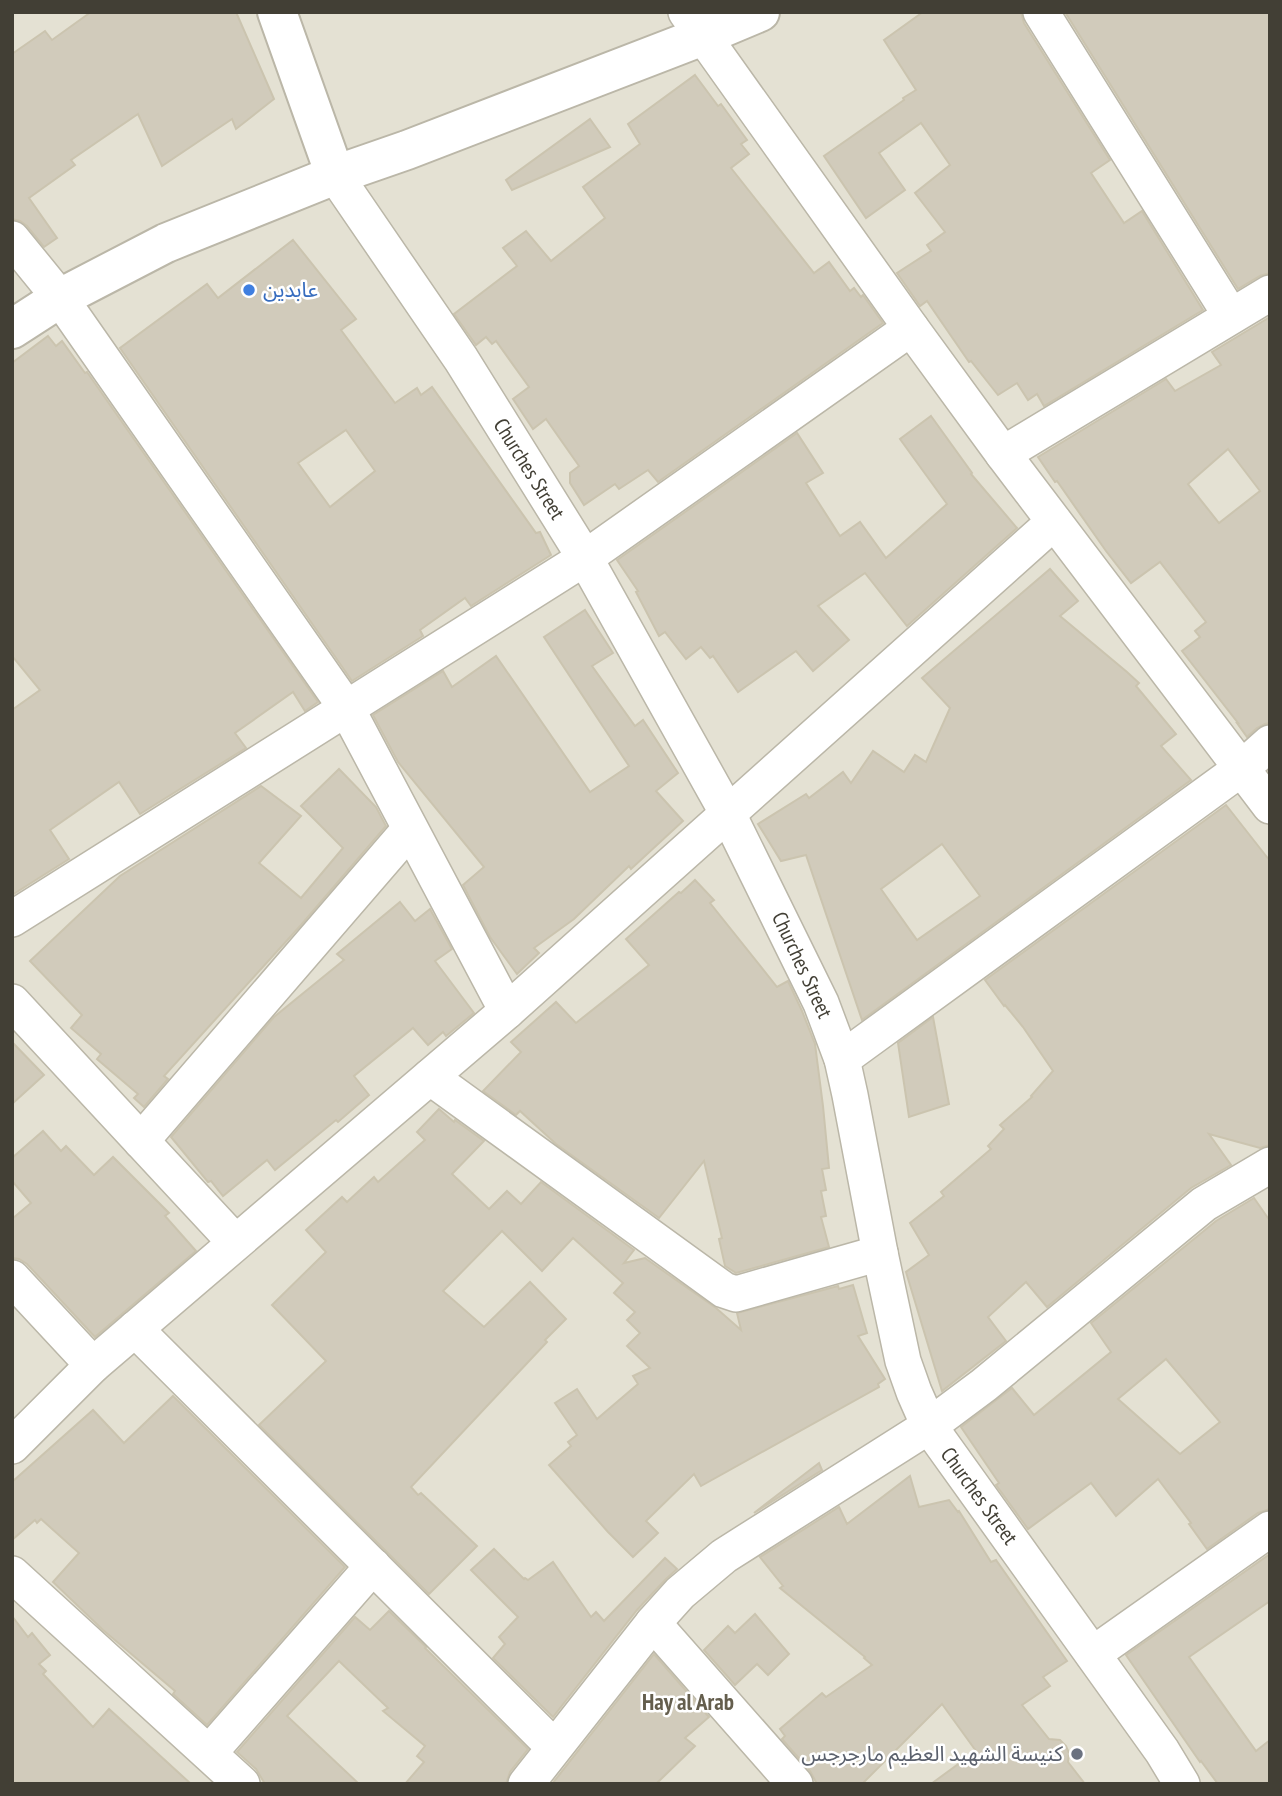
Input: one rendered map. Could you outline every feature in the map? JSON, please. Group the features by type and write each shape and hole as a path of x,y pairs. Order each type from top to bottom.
{"street":[{"path":"277,12 335,175"},
{"path":"12,329 60,298 166,243 335,175 407,150 695,24 760,12"},
{"path":"1041,12 1231,316"},
{"path":"695,24 1003,454 1270,806"},
{"name":"Churches Street","path":"335,175 461,359 585,558 728,814 821,1003 842,1059 903,1361 929,1426 1162,1751 1182,1784"},
{"path":"12,239 60,298 347,709 507,1011"},
{"path":"1003,454 1270,293"},
{"path":"12,919 585,558 911,328"},
{"path":"12,1446 93,1365 507,1011 1054,522"},
{"path":"842,1059 1242,768 1270,743"},
{"path":"141,1141 410,829"},
{"path":"12,1003 235,1242"},
{"path":"430,1077 724,1290 736,1294 880,1253"},
{"path":"526,1784 653,1623 680,1593 724,1556 929,1426 1012,1363 1204,1204 1270,1165"},
{"path":"12,1278 93,1365"},
{"path":"135,1329 554,1747"},
{"path":"1093,1654 1270,1529"},
{"path":"209,1753 373,1566"},
{"path":"12,1574 242,1784"},
{"path":"653,1623 795,1784"}],"shaded area":[{"path":"12,12 1270,12 1270,1784 12,1784"}],"building":[{"path":"91,12 236,12 274,99 236,129 232,119 162,166 138,114 71,160 75,165 29,198 57,238 44,247 27,226 12,219 12,54 45,31 52,40"},
{"path":"923,12 1021,12 1024,23 1110,160 1091,173 1124,223 1142,211 1203,310 1044,406 1037,394 1028,400 1017,383 998,395 971,361 969,362 927,301 920,306 897,273 931,251 927,245 945,232 915,193 950,165 921,123 879,153 905,190 866,218 824,156 916,90 884,40"},
{"path":"1065,12 1270,12 1270,273 1238,289"},
{"path":"695,75 718,106 721,104 747,140 741,144 749,154 731,168 814,273 829,262 850,291 854,288 861,297 863,295 883,323 658,482 648,470 619,489 615,484 584,505 570,483 570,473 579,466 546,419 533,429 513,399 529,387 496,341 492,344 486,337 476,345 454,314 517,266 503,248 526,231 551,261 605,218 583,187 640,144 628,124"},
{"path":"590,119 610,147 512,190 506,180"},
{"path":"293,240 356,319 341,330 395,403 417,388 421,395 432,387 536,533 540,532 551,555 471,606 465,598 420,630 423,636 352,681 120,348 207,284 218,298","holes":["346,430 375,471 330,507 298,463"]},
{"path":"1270,317 1270,723 1257,728 1247,737 1182,651 1200,637 1195,631 1206,622 1160,562 1131,583 1038,457 1166,379 1175,391 1221,365 1212,352","holes":["1228,449 1260,491 1219,523 1188,484"]},
{"path":"48,336 56,346 62,341 85,373 87,372 318,702 305,711 293,692 235,733 246,748 140,814 119,782 50,830 69,859 12,895 12,710 40,690 12,656 12,363"},
{"path":"931,416 971,474 1017,528 907,626 865,573 818,606 849,640 813,671 796,651 738,692 713,656 710,658 701,647 686,659 665,632 659,636 636,592 638,591 617,560 797,433 823,473 806,483 840,536 860,522 886,558 947,504 900,439"},
{"path":"1050,569 1078,601 1060,616 1139,683 1136,686 1176,734 1161,746 1191,780 862,1020 806,855 781,861 758,824 806,794 809,798 843,772 851,783 873,751 904,772 915,755 926,762 950,708 922,678","holes":["942,844 980,896 917,940 881,889"]},
{"path":"585,610 613,653 592,666 635,726 643,720 678,773 656,791 683,821 631,869 629,866 574,919 534,948 539,953 517,974 490,937 463,885 484,867 398,762 373,715 443,671 452,687 496,656 590,792 629,766 544,637"},
{"path":"339,769 376,807 386,826 301,925 164,1076 168,1079 144,1107 134,1098 138,1094 97,1059 101,1054 71,1028 82,1015 30,961 120,876 261,786 301,816 259,863 301,898 343,848 301,806"},
{"path":"1226,805 1270,861 1270,1145 1260,1148 1209,1134 1231,1165 1191,1188 1047,1307 1026,1282 988,1317 1006,1341 942,1391 906,1272 929,1255 910,1223 944,1196 941,1192 991,1149 988,1146 1004,1129 1000,1125 1032,1097 1053,1071 1023,1027 985,980"},
{"path":"695,880 714,900 710,903 777,987 788,981 815,1044 823,1106 829,1168 822,1169 826,1190 821,1191 826,1216 821,1217 829,1247 736,1273 725,1266 719,1239 722,1238 704,1161 659,1218 556,1144 520,1111 516,1115 483,1091 521,1052 511,1042 556,1002 576,1023 649,965 626,939"},
{"path":"400,902 415,921 430,909 452,949 435,961 474,1013 446,1036 443,1032 428,1045 413,1028 354,1076 369,1095 275,1170 267,1160 223,1196 171,1137 274,1017 344,960 337,954"},
{"path":"933,1017 949,1104 909,1117 898,1043"},
{"path":"12,1042 44,1075 12,1104"},
{"path":"439,1109 484,1141 452,1174 489,1209 507,1191 521,1204 541,1182 634,1250 624,1263 645,1258 716,1308 741,1330 737,1313 838,1286 839,1289 853,1285 867,1333 858,1336 885,1379 878,1384 879,1387 701,1486 694,1474 646,1521 658,1533 633,1557 549,1465 571,1446 568,1442 577,1435 555,1403 577,1389 597,1419 638,1384 633,1376 650,1368 627,1346 640,1333 627,1320 635,1312 614,1293 623,1283 573,1238 542,1271 502,1231 443,1291 484,1327 530,1282 566,1319 411,1487 418,1495 421,1493 477,1546 429,1594 259,1425 326,1361 272,1305 326,1252 306,1230 342,1197 347,1202 374,1177 378,1182 425,1140 417,1132"},
{"path":"43,1131 61,1151 66,1146 94,1175 113,1157 169,1213 165,1216 196,1251 95,1337 27,1264 12,1258 12,1219 31,1203 12,1181 12,1158"},
{"path":"1254,1198 1270,1221 1270,1509 1258,1513 1207,1549 1158,1479 1116,1516 1091,1483 1028,1529 996,1485 999,1483 961,1427 1012,1388 1034,1415 1111,1352 1091,1323 1216,1221","holes":["1166,1359 1220,1422 1180,1454 1118,1399"]},
{"path":"173,1396 345,1567 207,1725 173,1694 175,1691 103,1630 53,1582 79,1553 41,1519 37,1523 35,1520 12,1540 12,1482 93,1410 124,1443"},
{"path":"819,1463 822,1470 754,1513"},
{"path":"910,1476 919,1507 949,1500 959,1511 991,1562 996,1560 1067,1661 1043,1677 1050,1686 1022,1705 1049,1739 1060,1740 1066,1746 1069,1753 1068,1762 1085,1784 931,1784 976,1751 942,1704 862,1784 817,1784 810,1771 782,1739 785,1736 780,1729 822,1693 826,1697 872,1665 780,1588 783,1586 760,1557 839,1507 847,1524"},
{"path":"494,1549 528,1580 553,1562 591,1617 596,1612 604,1621 665,1558 677,1569 637,1610 553,1717 493,1658 505,1644 499,1637 518,1617 471,1570"},
{"path":"1270,1554 1270,1601 1189,1657 1256,1751 1270,1740 1270,1784 1218,1784 1126,1655"},
{"path":"389,1611 528,1749 510,1772 506,1784 405,1784 424,1762 417,1756 425,1746 383,1711 388,1708 339,1661 287,1716 359,1784 265,1784 256,1769 237,1752 355,1617 370,1630"},
{"path":"755,1614 789,1654 768,1675 757,1664 735,1685 704,1650 728,1626 735,1633"},
{"path":"12,1616 28,1637 32,1633 50,1655 39,1664 46,1671 43,1674 93,1727 109,1709 191,1784 12,1784"},
{"path":"654,1654 709,1717 685,1738 695,1746 656,1784 552,1784"}],"place":[{"name":"عابدين","path":"249,290"},
{"name":"كنيسة الشهيد العظيم مارجرجس","path":"1077,1754"}],"district":[{"name":"Hay al Arab","path":"688,1702"}]}
